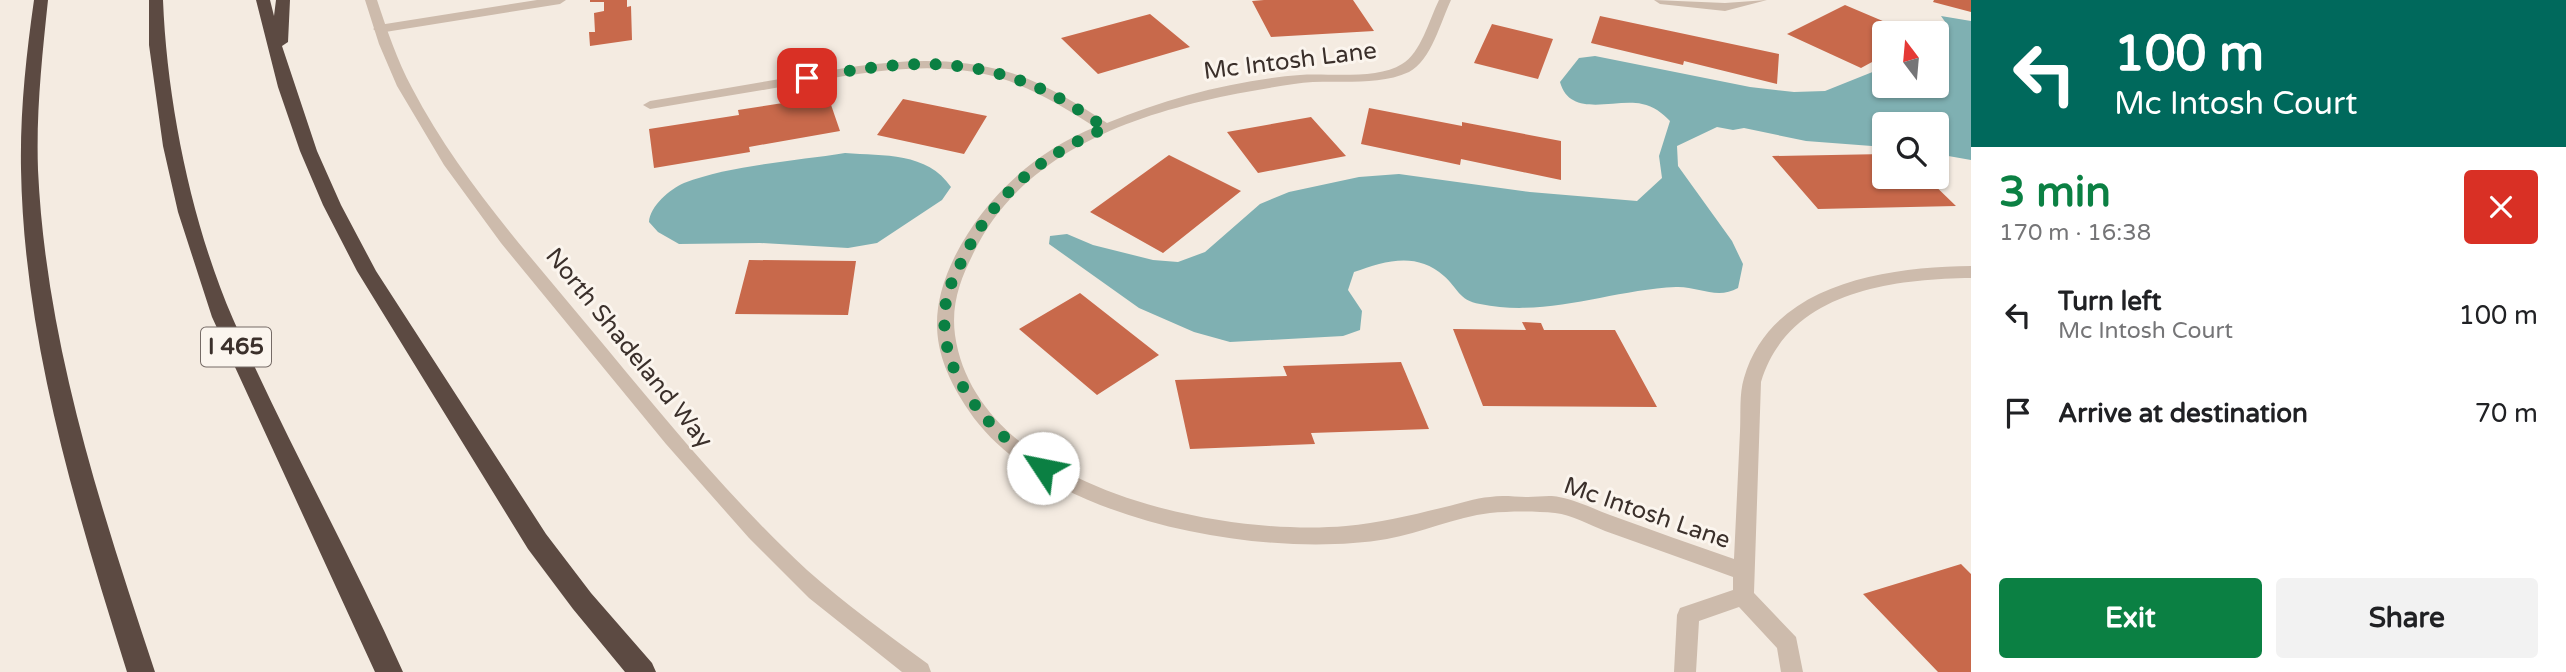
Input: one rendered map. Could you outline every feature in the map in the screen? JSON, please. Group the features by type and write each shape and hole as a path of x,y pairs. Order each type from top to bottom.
{"highway":[{"path":"41,0 29,96 28,179 34,250 69,426 141,672"},
{"name":"I 465","path":"156,0 157,45 172,146 187,212 222,317 390,672"},
{"path":"263,0 279,65 317,172 346,232 410,342 548,557 611,638 642,672"},
{"path":"279,65 283,0"}],"street":[{"name":"North Shadeland Way","path":"371,0 390,59 413,106 456,172 494,223 694,467 786,563 830,603 920,672"},
{"path":"379,29 560,0"},
{"name":"Mc Intosh Lane","path":"1445,0 1418,59 1392,74 1300,79 1227,90 1171,103 1080,139 1044,160 1003,196 972,239 954,276 946,301 947,345 956,373 973,403 1011,446 1062,479 1093,494 1149,513 1221,529 1269,535 1341,535 1387,530 1489,505 1558,505 1744,572"},
{"path":"1660,0 1725,7 1761,0"},
{"path":"650,105 859,69 930,62 975,68 1018,80 1055,96 1106,128"},
{"path":"1792,672 1788,644 1743,596 1752,382 1773,337 1784,329 1791,319 1812,304 1851,287 1913,274 1971,272"},
{"path":"1685,672 1688,615 1743,596"}],"water":[{"path":"1941,16 1971,21 1971,160 1949,156 1949,112 1872,112 1872,146 1806,141 1744,128 1733,130 1717,127 1677,146 1678,166 1732,241 1743,264 1738,288 1723,293 1676,287 1554,306 1505,307 1467,300 1449,280 1433,268 1422,263 1400,260 1354,272 1348,290 1362,311 1360,330 1343,336 1230,342 1194,332 1139,308 1049,244 1050,236 1067,234 1093,245 1153,260 1178,262 1205,252 1260,204 1289,192 1359,177 1399,174 1530,192 1637,201 1662,178 1659,156 1670,121 1658,110 1642,104 1595,105 1573,100 1565,93 1560,82 1579,58 1595,56 1750,87 1794,92 1825,91 1872,72 1872,98 1950,98 1950,21 1944,21"},
{"path":"845,153 889,156 917,162 930,167 951,187 942,200 877,243 848,248 760,243 679,244 658,232 649,222 653,210 662,199 684,183 742,168"}],"building":[{"path":"590,0 627,0 627,7 631,6 632,40 590,46 589,32 595,32 594,13 604,11 604,2"},
{"path":"1353,0 1374,31 1271,37 1252,1"},
{"path":"1971,0 1971,12 1933,2"},
{"path":"1845,5 1883,21 1872,21 1872,62 1861,68 1787,34"},
{"path":"1150,14 1190,47 1098,74 1061,38"},
{"path":"1600,16 1779,54 1777,84 1684,61 1683,65 1591,43"},
{"path":"1492,24 1553,39 1538,79 1474,63"},
{"path":"828,96 840,131 749,147 750,152 654,168 649,129 739,115 738,110"},
{"path":"903,99 987,116 964,154 877,135"},
{"path":"1369,108 1561,141 1561,180 1461,159 1460,165 1361,144"},
{"path":"1311,117 1346,156 1258,173 1227,132"},
{"path":"1872,154 1872,189 1938,189 1956,206 1818,209 1772,156"},
{"path":"1169,155 1241,191 1163,253 1090,212"},
{"path":"749,260 856,261 848,315 735,314"},
{"path":"1080,293 1159,355 1097,395 1019,329"},
{"path":"1522,322 1541,323 1544,330 1615,330 1657,407 1483,406 1453,329 1526,330"},
{"path":"1401,362 1429,429 1311,433 1315,444 1190,449 1175,380 1287,376 1283,366"},
{"path":"1961,564 1971,574 1971,672 1938,672 1863,594"}],"route":[{"path":"807,78 859,69 930,62 975,68 1004,75 1044,90 1106,128 1080,139 1044,160 1003,196 972,239 954,276 946,301 947,345 964,389 996,432 1043,468"}]}
